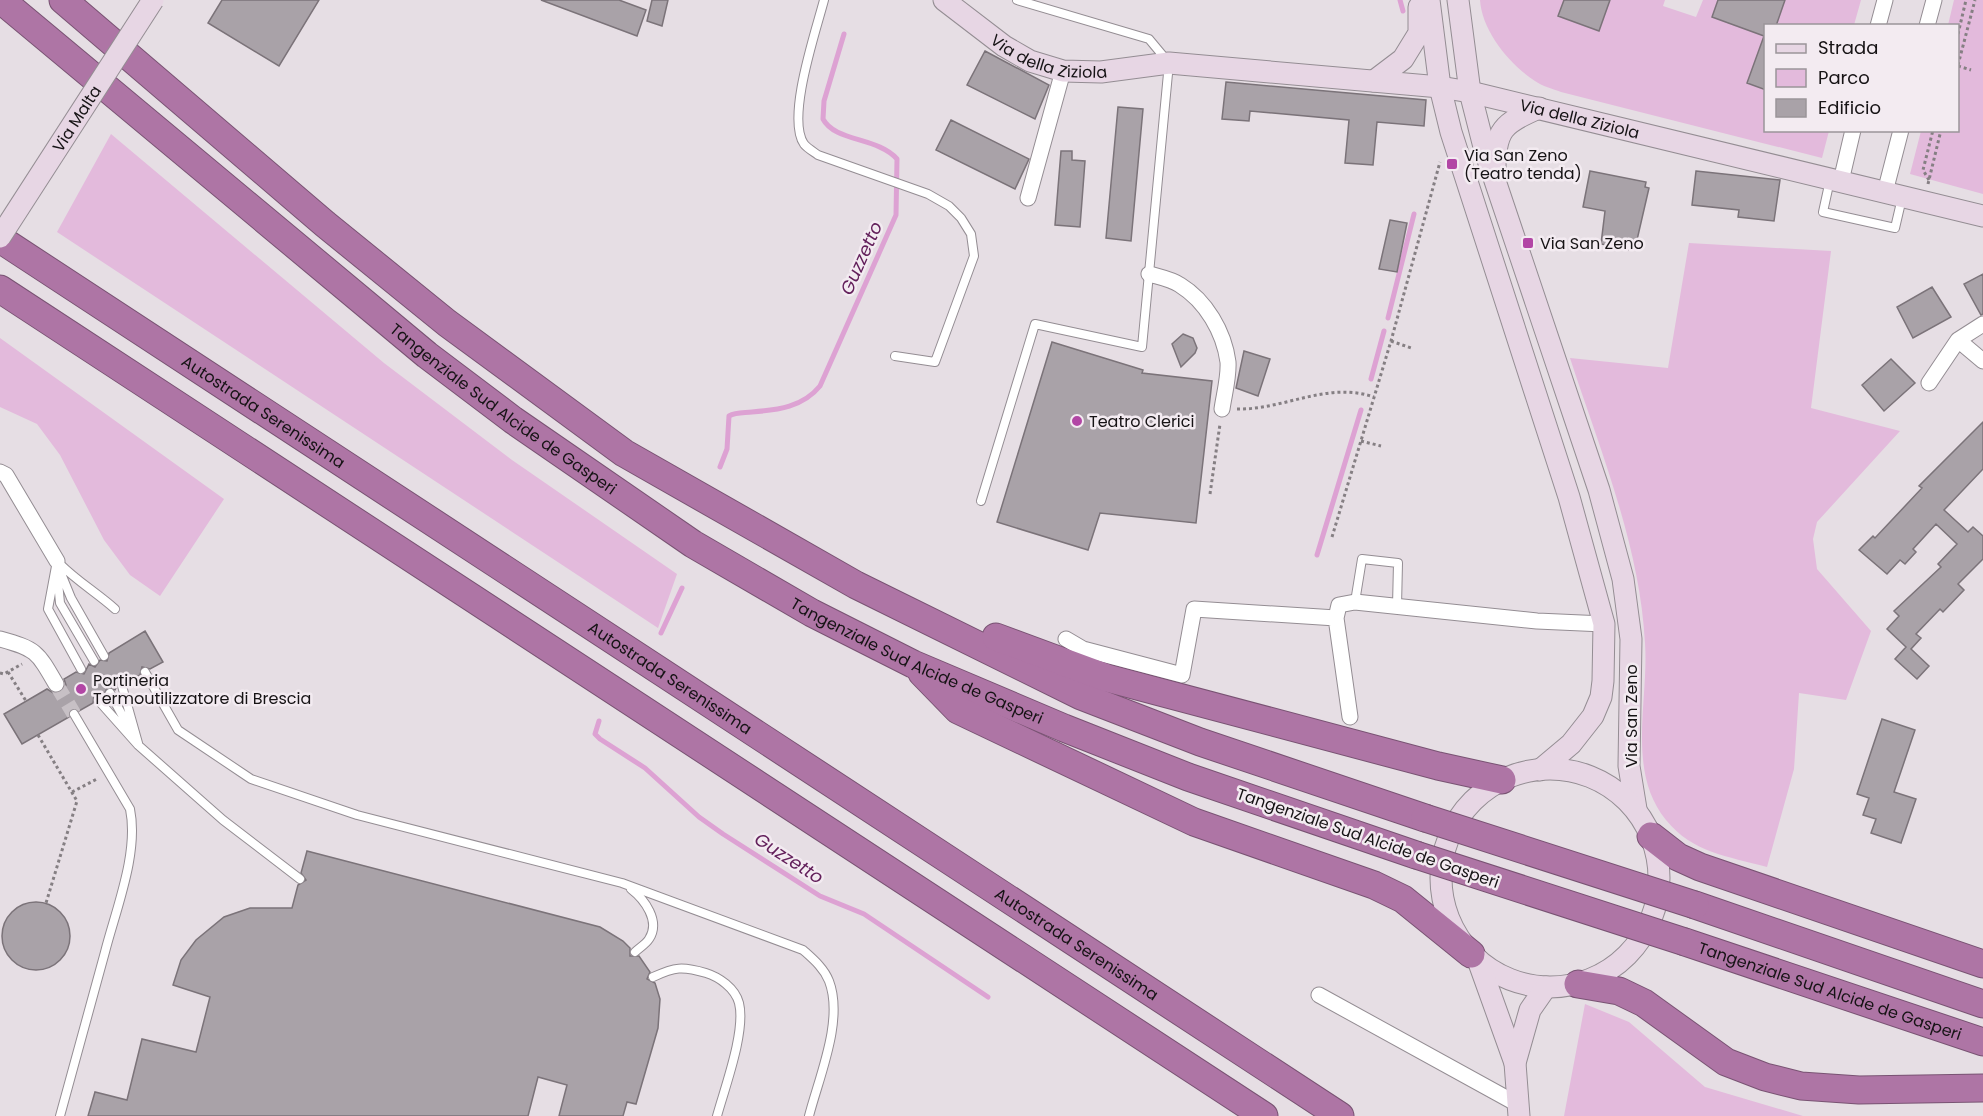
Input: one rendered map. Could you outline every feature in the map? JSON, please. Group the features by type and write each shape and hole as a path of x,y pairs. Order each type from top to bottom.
{"highway":[{"name":"Tangenziale Sud Alcide de Gasperi","path":"1,0 427,355 513,420 693,544 812,613 913,664 1064,728 1188,777 1416,855 1983,1042"},
{"name":"Tangenziale Sud Alcide de Gasperi","path":"63,0 334,231 533,389 633,459 749,526 913,613 1081,696 1200,742 1425,818 1695,905 1983,1004"},
{"name":"Autostrada Serenissima","path":"0,238 1340,1116"},
{"path":"0,289 1264,1116"},
{"path":"913,613 949,620 1107,678 1438,766 1502,780"},
{"path":"913,664 958,710 1194,822 1374,885 1403,899 1475,957"},
{"path":"1651,836 1678,856 1700,867 1983,964"},
{"path":"1578,984 1619,991 1644,1003 1726,1062 1765,1077 1802,1086 1859,1090 1983,1088"}],"street":[{"name":"Via Malta","path":"0,238 153,0"},
{"name":"Via della Ziziola","path":"944,0 1004,46 1030,61 1063,71 1101,72 1169,63 1440,87 1539,108 1983,216"},
{"path":"1374,81 1403,59 1419,33 1419,0"},
{"name":"Via San Zeno","path":"1429,0 1440,87 1451,132 1569,497 1604,624 1603,681 1601,697 1593,716 1571,744 1540,770"},
{"name":"Via San Zeno","path":"1458,0 1470,92 1496,182 1599,490 1623,579 1631,639 1629,766 1636,809 1651,836 1660,879 1656,908 1636,946 1601,975 1578,984 1546,987 1520,983 1497,974 1475,957 1457,935 1446,911 1441,880 1442,860 1458,820 1483,792 1502,780 1540,770 1577,772 1605,784 1636,809"},
{"path":"1879,24 1885,0"},
{"path":"1928,24 1934,0"},
{"path":"1028,198 1063,71"},
{"path":"1496,182 1495,150 1500,131 1514,119 1539,108"},
{"path":"1835,180 1852,132"},
{"path":"1894,194 1901,132"},
{"path":"1149,274 1178,284 1200,301 1213,321 1224,342 1228,365 1222,409"},
{"path":"1929,383 1958,340 1983,324"},
{"path":"1958,340 1983,361"},
{"path":"0,472 6,475 57,561"},
{"path":"1350,717 1336,618 1339,605 1355,602 1537,621 1604,624"},
{"path":"1066,639 1083,649 1182,675 1194,609 1336,618"},
{"path":"0,639 30,648 38,655 56,684"},
{"name":"Via San Zeno","path":"1475,957 1515,1063 1519,1110"},
{"name":"Via San Zeno","path":"1515,1063 1530,1010 1546,987"},
{"name":"Via San Zeno","path":"1319,995 1519,1110"}],"lane":[{"path":"824,0 798,108 798,129 804,145 819,155 928,194 949,206 961,218 971,234 974,256 935,362 895,356"},
{"path":"981,501 1035,324 1142,347 1169,63 1149,39 1017,0"},
{"path":"1835,180 1823,212 1895,228 1894,194"},
{"path":"1355,602 1362,559 1398,564 1397,606"},
{"path":"57,561 79,583 115,609"},
{"path":"57,561 71,598 104,656"},
{"path":"57,561 60,603 94,661"},
{"path":"57,561 48,609 81,669"},
{"path":"145,672 178,730 251,779 357,815 622,883 803,950 818,962 829,981 836,1016 809,1116"},
{"path":"122,686 138,745"},
{"path":"110,693 138,745"},
{"path":"98,700 138,745 223,820 300,879"},
{"path":"60,1116 133,842 134,827 130,809 74,714"},
{"path":"622,883 643,898 651,913 650,938 635,952"},
{"path":"653,977 675,967 695,970 721,978 739,1002 738,1039 717,1116"}],"path":[{"path":"1959,30 1966,0"},
{"path":"1959,61 1975,0"},
{"path":"1959,65 1971,70"},
{"path":"1332,537 1391,341 1438,165 1451,132"},
{"path":"1929,181 1923,170 1932,132"},
{"path":"1924,202 1941,132"},
{"path":"1391,341 1411,348"},
{"path":"1210,494 1222,409 1244,410 1338,392 1357,392 1374,397"},
{"path":"1361,441 1381,446"},
{"path":"0,673 8,672 38,655"},
{"path":"8,672 26,701"},
{"path":"38,735 77,801 46,903"},
{"path":"72,792 108,772"}],"green space":[{"path":"1480,0 1665,0 1663,6 1696,17 1703,0 1861,0 1854,24 1764,24 1764,132 1829,132 1822,158 1561,92 1541,84 1525,74 1507,56 1491,35"},
{"path":"1954,0 1983,0 1983,194 1910,174 1921,132 1959,132 1959,24 1948,24"},
{"path":"111,134 384,363 512,460 677,574 658,628 57,232"},
{"path":"1689,243 1831,251 1811,408 1900,431 1817,522 1813,539 1817,569 1871,631 1846,700 1799,693 1794,769 1767,867 1712,852 1688,840 1666,820 1654,801 1646,780 1643,758 1645,643 1642,607 1635,570 1606,463 1570,358 1668,368"},
{"path":"0,338 224,499 160,596 130,575 104,540 60,455 37,424 0,407"},
{"path":"1585,1004 1629,1022 1705,1087 1803,1116 1564,1116"}],"building":[{"path":"222,0 319,0 279,66 208,23"},
{"path":"541,0 619,0 646,10 637,36"},
{"path":"652,0 668,0 662,26 647,21"},
{"path":"1564,0 1610,0 1599,31 1558,16"},
{"path":"1718,0 1785,0 1777,24 1764,24 1764,36 1712,17"},
{"path":"1764,36 1764,89 1747,83"},
{"path":"985,51 1049,85 1035,119 967,85"},
{"path":"1226,82 1426,100 1424,126 1377,122 1373,165 1345,163 1349,120 1250,111 1249,121 1222,119"},
{"path":"1118,107 1143,109 1131,241 1106,238"},
{"path":"951,120 1029,159 1015,189 936,150"},
{"path":"1061,151 1072,151 1072,160 1085,161 1080,227 1055,225"},
{"path":"1590,171 1646,182 1645,187 1649,188 1637,240 1633,240 1631,250 1601,244 1605,211 1583,207"},
{"path":"1696,171 1780,180 1774,221 1738,217 1739,210 1692,205"},
{"path":"1390,220 1407,223 1397,272 1379,269"},
{"path":"1983,274 1983,314 1981,315 1964,284"},
{"path":"1932,287 1951,317 1913,338 1897,307"},
{"path":"1183,334 1193,338 1197,348 1181,367 1172,344"},
{"path":"1052,342 1143,370 1142,373 1212,381 1196,523 1100,513 1088,550 997,522"},
{"path":"1244,351 1270,359 1258,396 1236,388"},
{"path":"1891,359 1915,383 1884,411 1862,385"},
{"path":"1983,422 1983,469 1944,510 1968,532 1973,527 1983,536 1983,559 1958,584 1964,590 1943,612 1940,609 1916,634 1921,638 1911,649 1929,666 1917,679 1895,659 1906,647 1887,629 1899,616 1894,611 1941,567 1938,564 1957,544 1936,524 1913,549 1916,552 1905,564 1900,560 1887,574 1859,550 1873,536 1875,538 1922,488 1919,486"},
{"name":"Portineria Termoutilizzatore di Brescia","path":"145,631 163,662 150,669 142,667 140,675 127,683 120,680 115,690 107,688 103,697 94,695 93,703 79,711 71,709 69,717 22,744 4,714 47,689 55,694 61,692 66,685 64,679 76,672 84,674 89,664 95,667 100,660 107,661 109,653"},
{"path":"1882,719 1915,730 1894,792 1916,799 1901,843 1871,833 1876,819 1863,815 1869,798 1857,794"},
{"path":"307,851 600,927 623,941 630,948 630,956 639,956 650,972 647,979 655,983 660,999 658,1028 636,1104 627,1102 623,1116 559,1116 567,1085 538,1077 528,1116 88,1116 95,1092 127,1100 142,1039 196,1052 210,997 173,985 181,960 196,940 224,917 250,908 292,908 298,885 306,880 301,873"},
{"path":"36,902 49,905 60,912 67,923 70,936 67,949 60,960 49,967 36,970 23,967 12,960 5,949 2,936 5,923 12,912 23,905"}],"waterway":[{"path":"1400,0 1403,11"},
{"name":"Guzzetto","path":"720,467 727,449 729,416 789,406 806,399 820,386 896,215 897,159 879,147 837,132 823,119 824,101 844,34"},
{"path":"1388,318 1414,214"},
{"path":"1371,379 1384,331"},
{"path":"1317,555 1361,410"},
{"name":"Guzzetto","path":"661,633 682,588"},
{"name":"Guzzetto","path":"599,721 595,734 600,739 645,768 699,817 820,896 864,914 988,997"}],"tunnel":[{"path":"56,684 74,714"}],"place":[{"name":"Via San Zeno (Teatro tenda)","path":"1452,164"},
{"name":"Via San Zeno","path":"1528,243"},
{"name":"Teatro Clerici","path":"1077,421"},
{"name":"Portineria Termoutilizzatore di Brescia","path":"81,689"}]}
